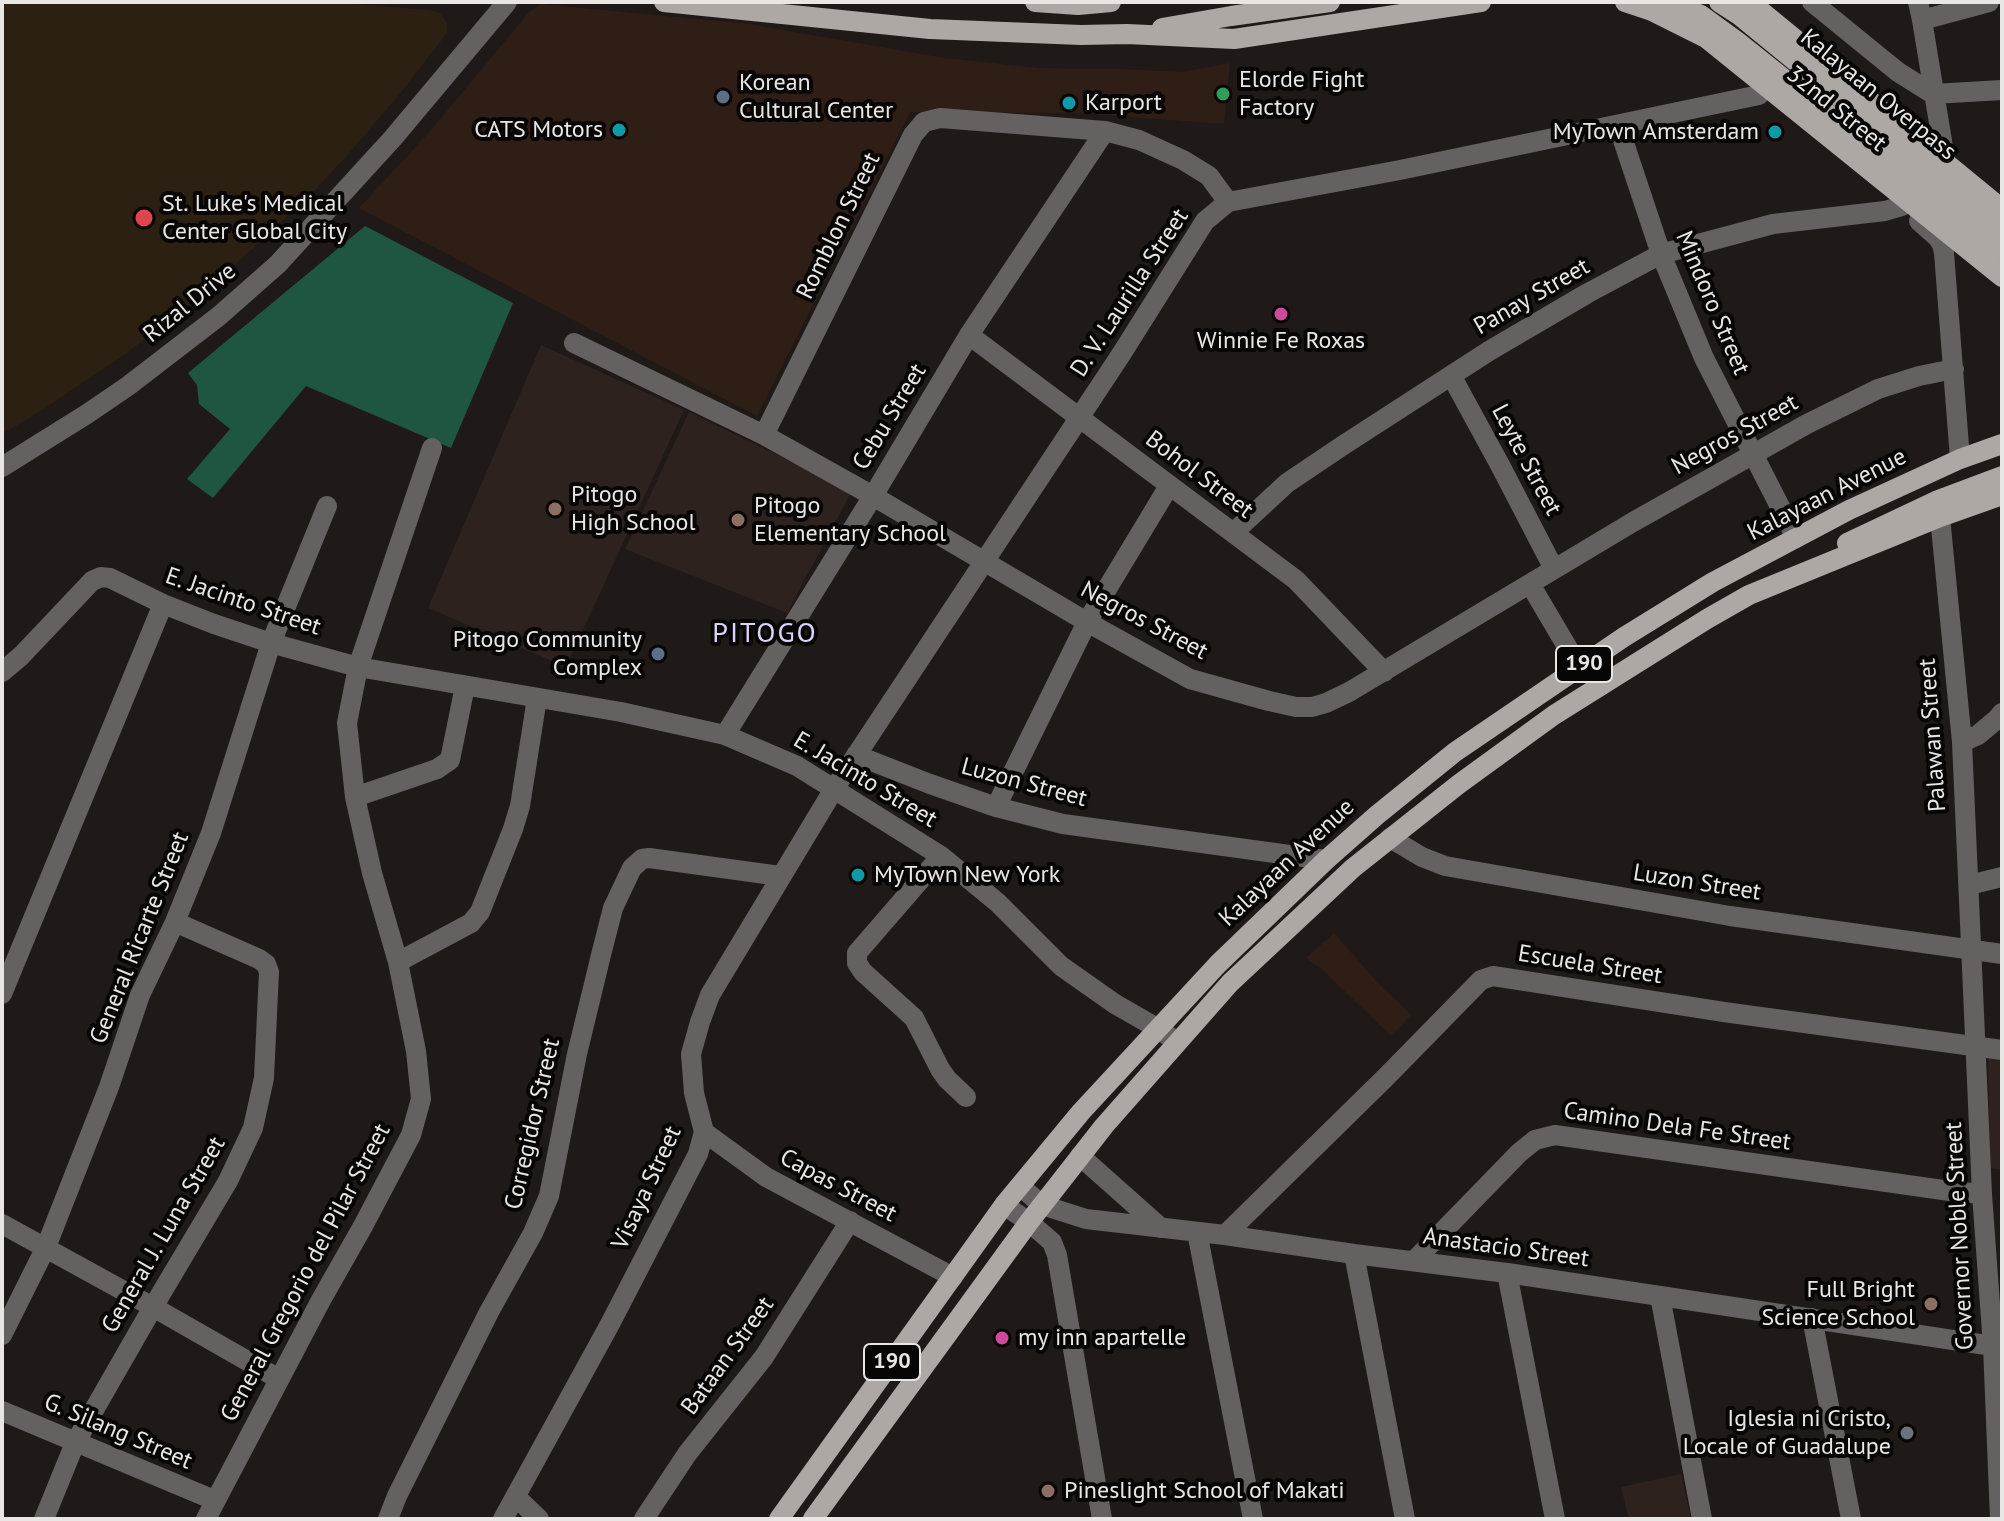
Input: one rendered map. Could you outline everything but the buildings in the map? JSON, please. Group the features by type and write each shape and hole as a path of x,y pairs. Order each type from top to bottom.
{"main road":[{"path":"664,2 930,29 1234,39 1481,2"},
{"path":"1035,2 1078,5 1111,2"},
{"path":"1127,34 1330,2"},
{"name":"32nd Street","path":"1625,2 1652,11 1706,38 2002,277"},
{"name":"Kalayaan Overpass","path":"1670,2 1701,15 1738,42 2002,253"},
{"name":"Kalayaan Overpass","path":"1719,2 2002,230"},
{"path":"1706,38 1742,2"},
{"name":"32nd Street","path":"1750,2 2002,209"},
{"name":"Kalayaan Avenue","path":"779,1519 1004,1205 1081,1112 1218,964 1377,815 1455,752 1624,637 1713,582 1849,510 1960,459 2002,444"},
{"path":"1749,595 1862,535 1938,500 2002,476"},
{"name":"Kalayaan Avenue","path":"813,1519 1080,1156 1230,983 1353,868 1459,784 1554,715 1707,619 1749,595 2002,495"}],"street":[{"name":"Rizal Drive","path":"2,467 128,386 219,316 278,264 393,138 507,2"},
{"path":"1812,2 1898,72 1933,94 2002,90"},
{"path":"1944,153 1920,11 1989,2"},
{"path":"1228,202 1400,170 1759,95"},
{"name":"Romblon Street","path":"764,435 913,135 924,122 940,118 1105,131 1139,140 1183,160 1209,176 1228,202"},
{"name":"Mindoro Street","path":"1618,125 1661,254 1704,358 1796,538"},
{"name":"Cebu Street","path":"725,735 969,335 1105,131"},
{"name":"D. V. Laurilla Street","path":"834,789 1122,353 1205,221 1228,202"},
{"name":"Panay Street","path":"1233,533 1287,483 1489,351 1588,293 1661,254 1773,224 1885,211 1903,206 1942,244 1954,369"},
{"name":"Bohol Street","path":"969,335 1296,580 1384,672"},
{"name":"Negros Street","path":"574,343 764,435 1190,679 1296,707 1326,703 1384,672 1633,522 1807,424 1878,389 1954,369"},
{"path":"1954,369 1960,459"},
{"name":"Leyte Street","path":"1452,377 1554,569"},
{"name":"General Gregorio del Pilar Street","path":"210,1510 411,1135 421,1099 416,1051 398,962 372,873 355,797 347,723 358,667 432,448"},
{"path":"996,807 1087,622 1169,486"},
{"name":"General Ricarte Street","path":"2,1335 46,1247 109,1087 140,995 175,922 211,833 271,643 327,506"},
{"name":"Palawan Street","path":"1940,517 1962,742 1972,949"},
{"name":"E. Jacinto Street","path":"2,672 92,581 101,577 110,578 214,624 358,667 621,712 725,735 797,766 941,856 998,903 1068,972 1177,1042"},
{"path":"1530,584 1579,667"},
{"path":"2,994 163,604"},
{"path":"355,797 437,769 450,760 465,686"},
{"path":"398,962 471,923 480,912 520,806 537,698"},
{"path":"1962,742 1978,735 2002,713"},
{"name":"Luzon Street","path":"856,755 996,807 1063,824 1326,860"},
{"name":"Visaya Street","path":"503,1519 610,1324 698,1154 704,1132 694,1093 691,1054 710,995 834,789"},
{"name":"Luzon Street","path":"1390,838 1422,857 1445,866 1730,916 2002,954"},
{"path":"941,856 857,953 857,963 914,1018 940,1069 966,1097"},
{"name":"Corregidor Street","path":"388,1519 549,1196 577,1054 613,908 632,868 642,859 649,858 780,876"},
{"path":"1969,885 2002,877"},
{"name":"General J. Luna Street","path":"44,1519 75,1443 228,1181 253,1128 264,1078 269,972 266,964 175,922"},
{"name":"Governor Noble Street","path":"1972,949 2000,1519"},
{"name":"Escuela Street","path":"1225,1235 1481,980 1493,976 2002,1050"},
{"name":"Capas Street","path":"704,1132 766,1177 953,1277"},
{"name":"Camino Dela Fe Street","path":"1414,1261 1519,1153 1535,1140 1555,1135 1982,1194"},
{"path":"1080,1156 1161,1228"},
{"name":"Anastacio Street","path":"1020,1186 1042,1205 1086,1219 1507,1273 1993,1346"},
{"path":"1004,1205 1052,1242 1057,1255 1098,1518"},
{"name":"Bataan Street","path":"644,1519 687,1454 764,1357 850,1221"},
{"path":"2,1224 279,1379"},
{"path":"1197,1232 1253,1519"},
{"path":"1354,1254 1405,1519"},
{"path":"1507,1273 1555,1519"},
{"path":"1660,1296 1702,1519"},
{"path":"1812,1318 1851,1519"},
{"name":"G. Silang Street","path":"2,1411 75,1443 210,1510"},
{"path":"516,1497 539,1519"}],"shaded area":[{"name":"St. Luke's Medical Center Global City","path":"2,2 328,2 430,10 440,13 447,23 447,33 353,149 261,241 201,295 128,352 2,434"},
{"path":"541,4 749,24 944,58 1039,68 1183,72 1230,63 1224,124 1081,113 910,112 757,416 359,208 432,129 530,11"},
{"name":"Pitogo High School","path":"541,345 684,410 566,667 428,608"},
{"name":"Pitogo Elementary School","path":"689,412 852,491 787,613 625,549"},
{"path":"1334,933 1411,1015 1391,1036 1322,969 1306,958"},
{"path":"1988,1054 2002,1056 2002,1170 1990,1168"},
{"path":"1681,1474 1691,1519 1629,1519 1621,1487"}],"green space":[{"path":"365,226 513,303 451,448 306,386 213,498 187,479 230,429 199,404 197,385 188,373"}],"place":[{"name":"Elorde Fight Factory","path":"1223,94"},
{"name":"Korean Cultural Center","path":"723,97"},
{"name":"Karport","path":"1069,103"},
{"name":"CATS Motors","path":"619,130"},
{"name":"MyTown Amsterdam","path":"1775,132"},
{"name":"St. Luke's Medical Center Global City","path":"144,218"},
{"name":"Winnie Fe Roxas","path":"1281,314"},
{"name":"Pitogo High School","path":"555,509"},
{"name":"Pitogo Elementary School","path":"738,520"},
{"name":"Pitogo Community Complex","path":"658,654"},
{"name":"MyTown New York","path":"858,875"},
{"name":"Full Bright Science School","path":"1931,1304"},
{"name":"my inn apartelle","path":"1002,1338"},
{"name":"Iglesia ni Cristo, Locale of Guadalupe","path":"1907,1433"},
{"name":"Pineslight School of Makati","path":"1048,1491"}],"district":[{"name":"PITOGO","path":"765,634"}]}
